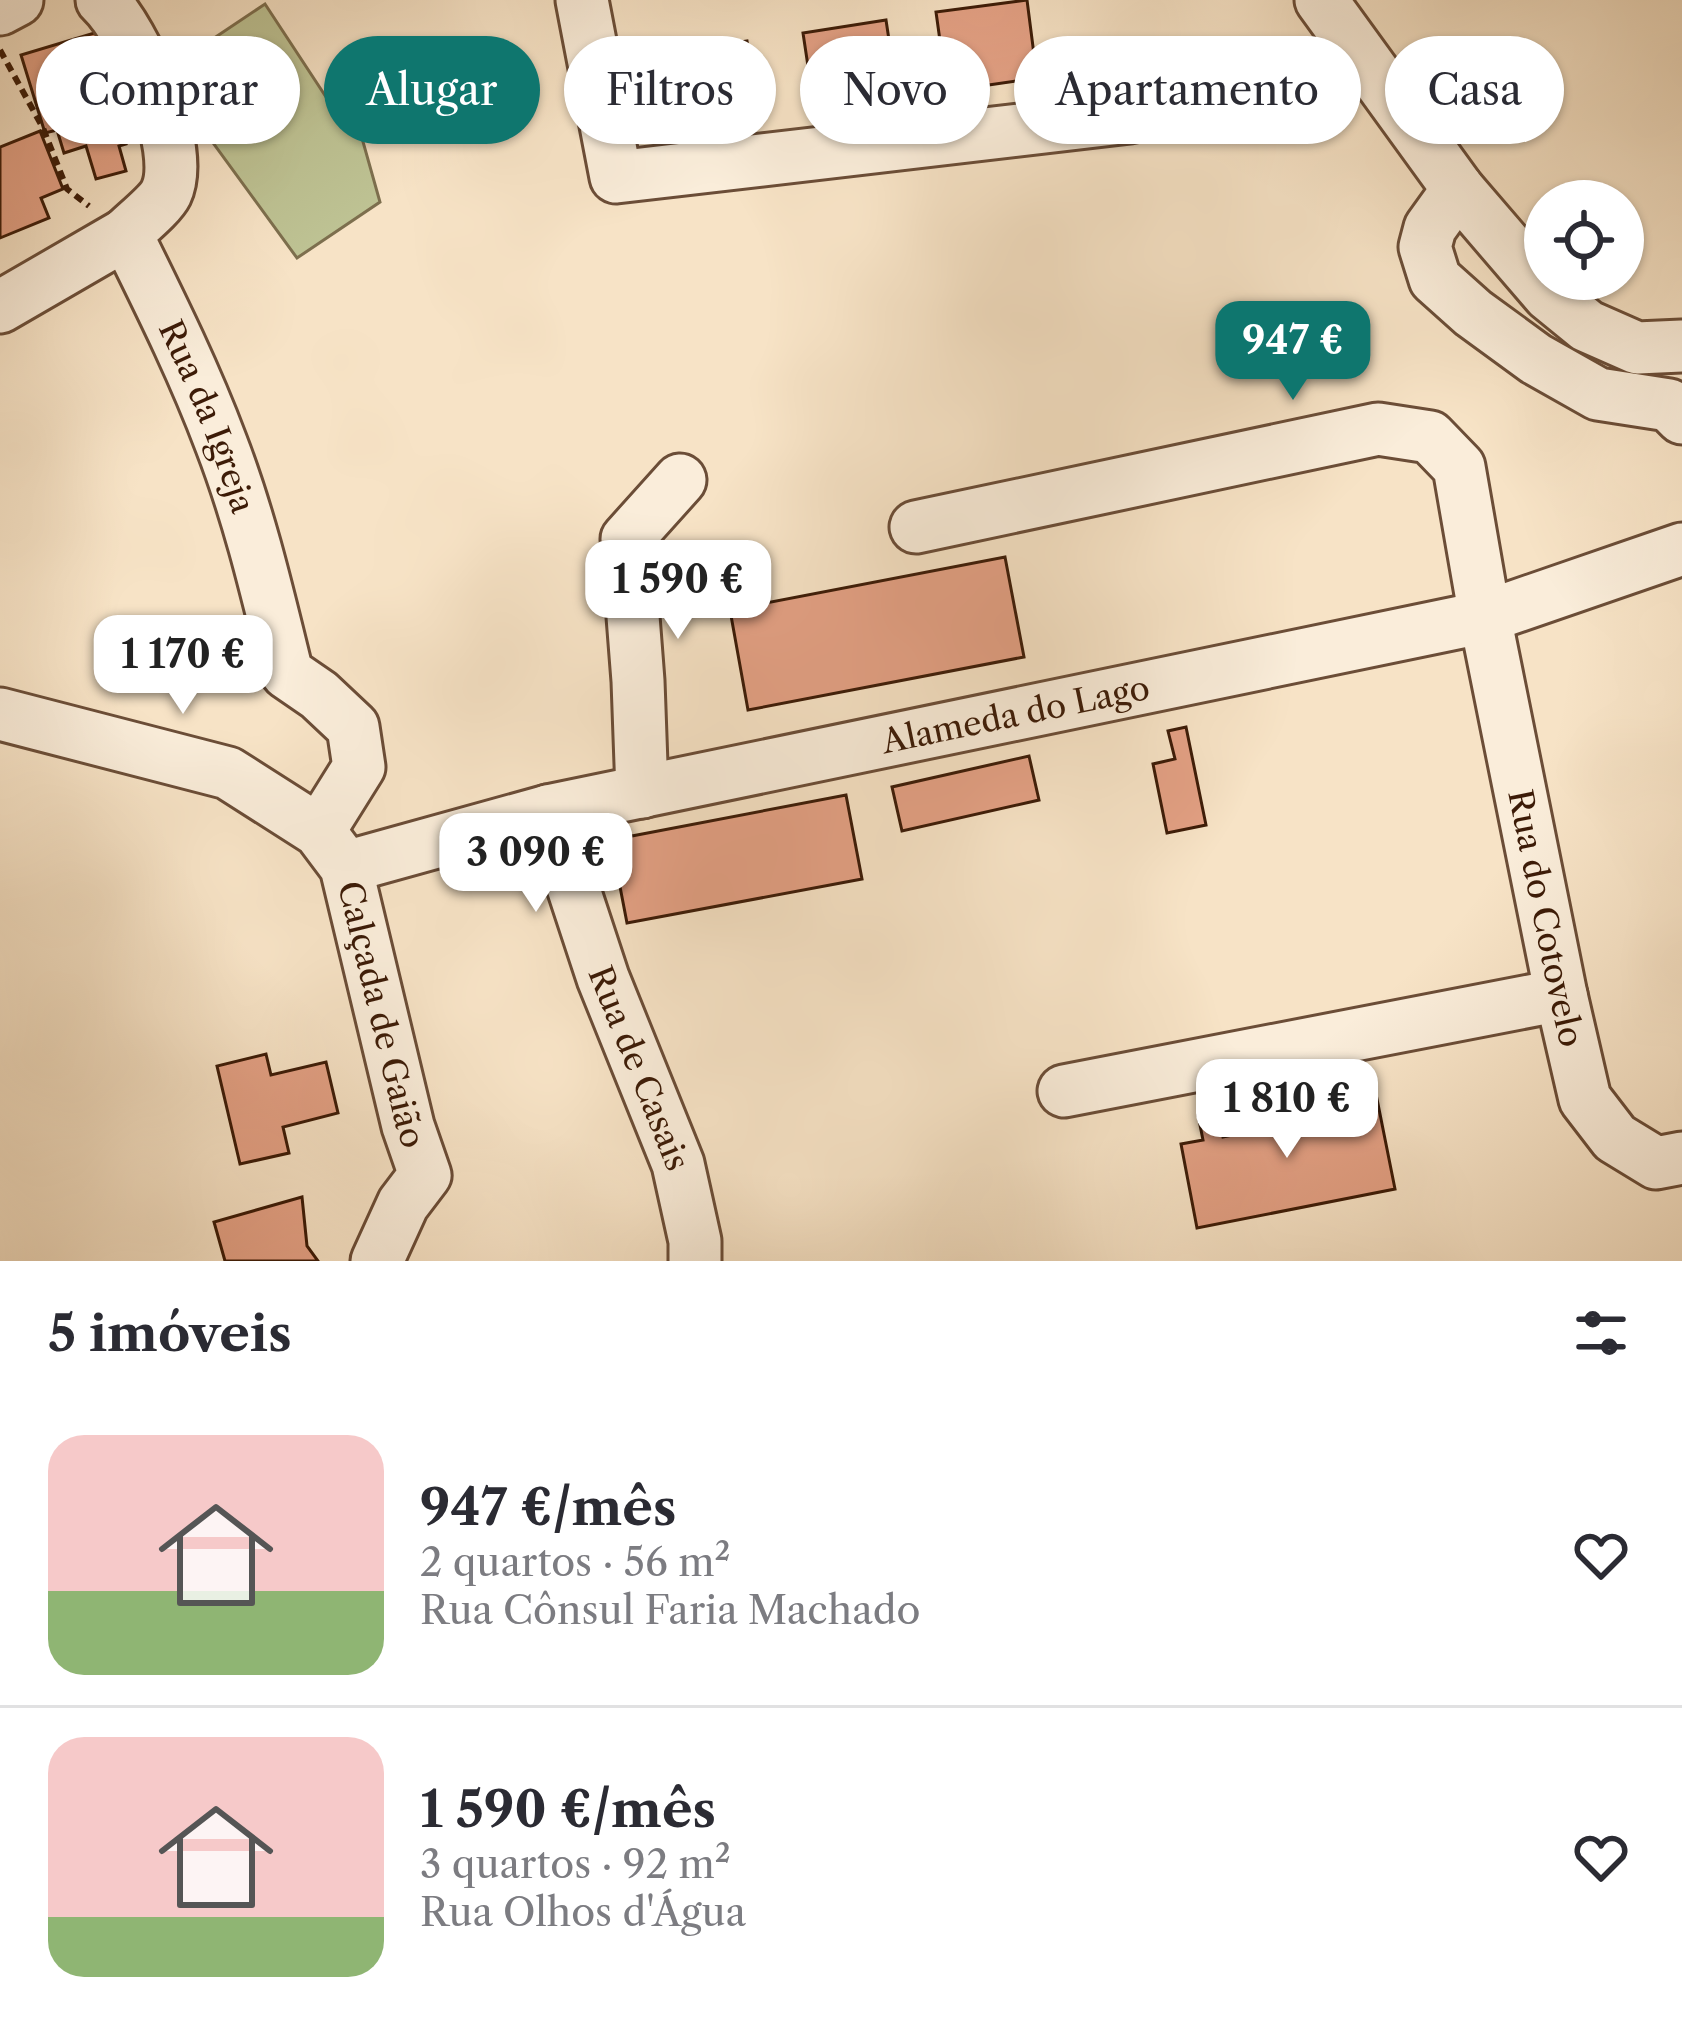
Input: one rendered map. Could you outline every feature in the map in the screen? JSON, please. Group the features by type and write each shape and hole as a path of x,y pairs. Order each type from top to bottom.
{"street":[{"path":"0,9 17,0"},
{"path":"0,308 126,234 166,193 172,152 152,86 119,16 102,0"},
{"path":"581,0 616,177 1014,131"},
{"path":"1321,0 1458,189 1549,296 1587,326 1637,348 1682,346"},
{"path":"1458,189 1430,228 1425,247 1435,279 1473,313 1557,371 1598,394 1669,405 1682,418"},
{"name":"Rua da Igreja","path":"126,234 223,446 287,673 353,727 359,767 332,849"},
{"name":"Rua do Cotovelo","path":"916,527 1378,429 1430,437 1459,466 1485,617 1585,1099 1615,1138 1656,1162 1682,1158"},
{"path":"642,792 627,538 680,479"},
{"name":"Alameda do Lago","path":"332,849 548,811 1485,617 1682,549"},
{"path":"0,714 228,773 332,849"},
{"name":"Rua de Casais","path":"548,811 603,978 678,1164 695,1261"},
{"name":"Calçada de Gaião","path":"332,849 425,1175 403,1204 376,1261"},
{"path":"1064,1091 1562,995"}],"path":[{"path":"0,50 43,128 67,189 126,234"}],"green space":[{"path":"265,4 286,36 217,36"},
{"path":"300,57 324,94 324,144 364,144 380,202 297,258 214,144 300,144"}],"building":[{"path":"1027,0 1032,36 1014,36 1014,81 990,85 990,36 939,36 936,12"},
{"path":"886,20 888,36 803,36"},
{"path":"114,27 117,36 84,36"},
{"path":"36,50 36,104 21,55"},
{"path":"36,133 36,144 45,144 63,189 41,198 49,218 0,238 0,147"},
{"path":"61,144 126,144 119,146 126,171 96,179 86,146 64,153"},
{"path":"1005,557 1024,657 748,710 730,610"},
{"path":"1186,727 1206,825 1167,833 1153,764 1175,759 1168,731"},
{"path":"1029,756 1039,800 902,831 892,787"},
{"path":"846,795 862,879 627,923 611,840"},
{"path":"266,1054 271,1075 326,1062 338,1113 283,1127 289,1153 240,1164 217,1066"},
{"path":"1374,1084 1395,1189 1197,1228 1181,1144 1203,1140 1198,1115 1218,1111 1223,1137 1242,1133 1237,1109 1257,1106 1261,1129 1284,1125 1279,1101 1293,1098 1298,1123 1320,1118 1315,1093 1334,1089 1339,1116 1363,1111 1358,1087"},
{"path":"302,1197 307,1246 318,1261 225,1261 214,1222"}]}
